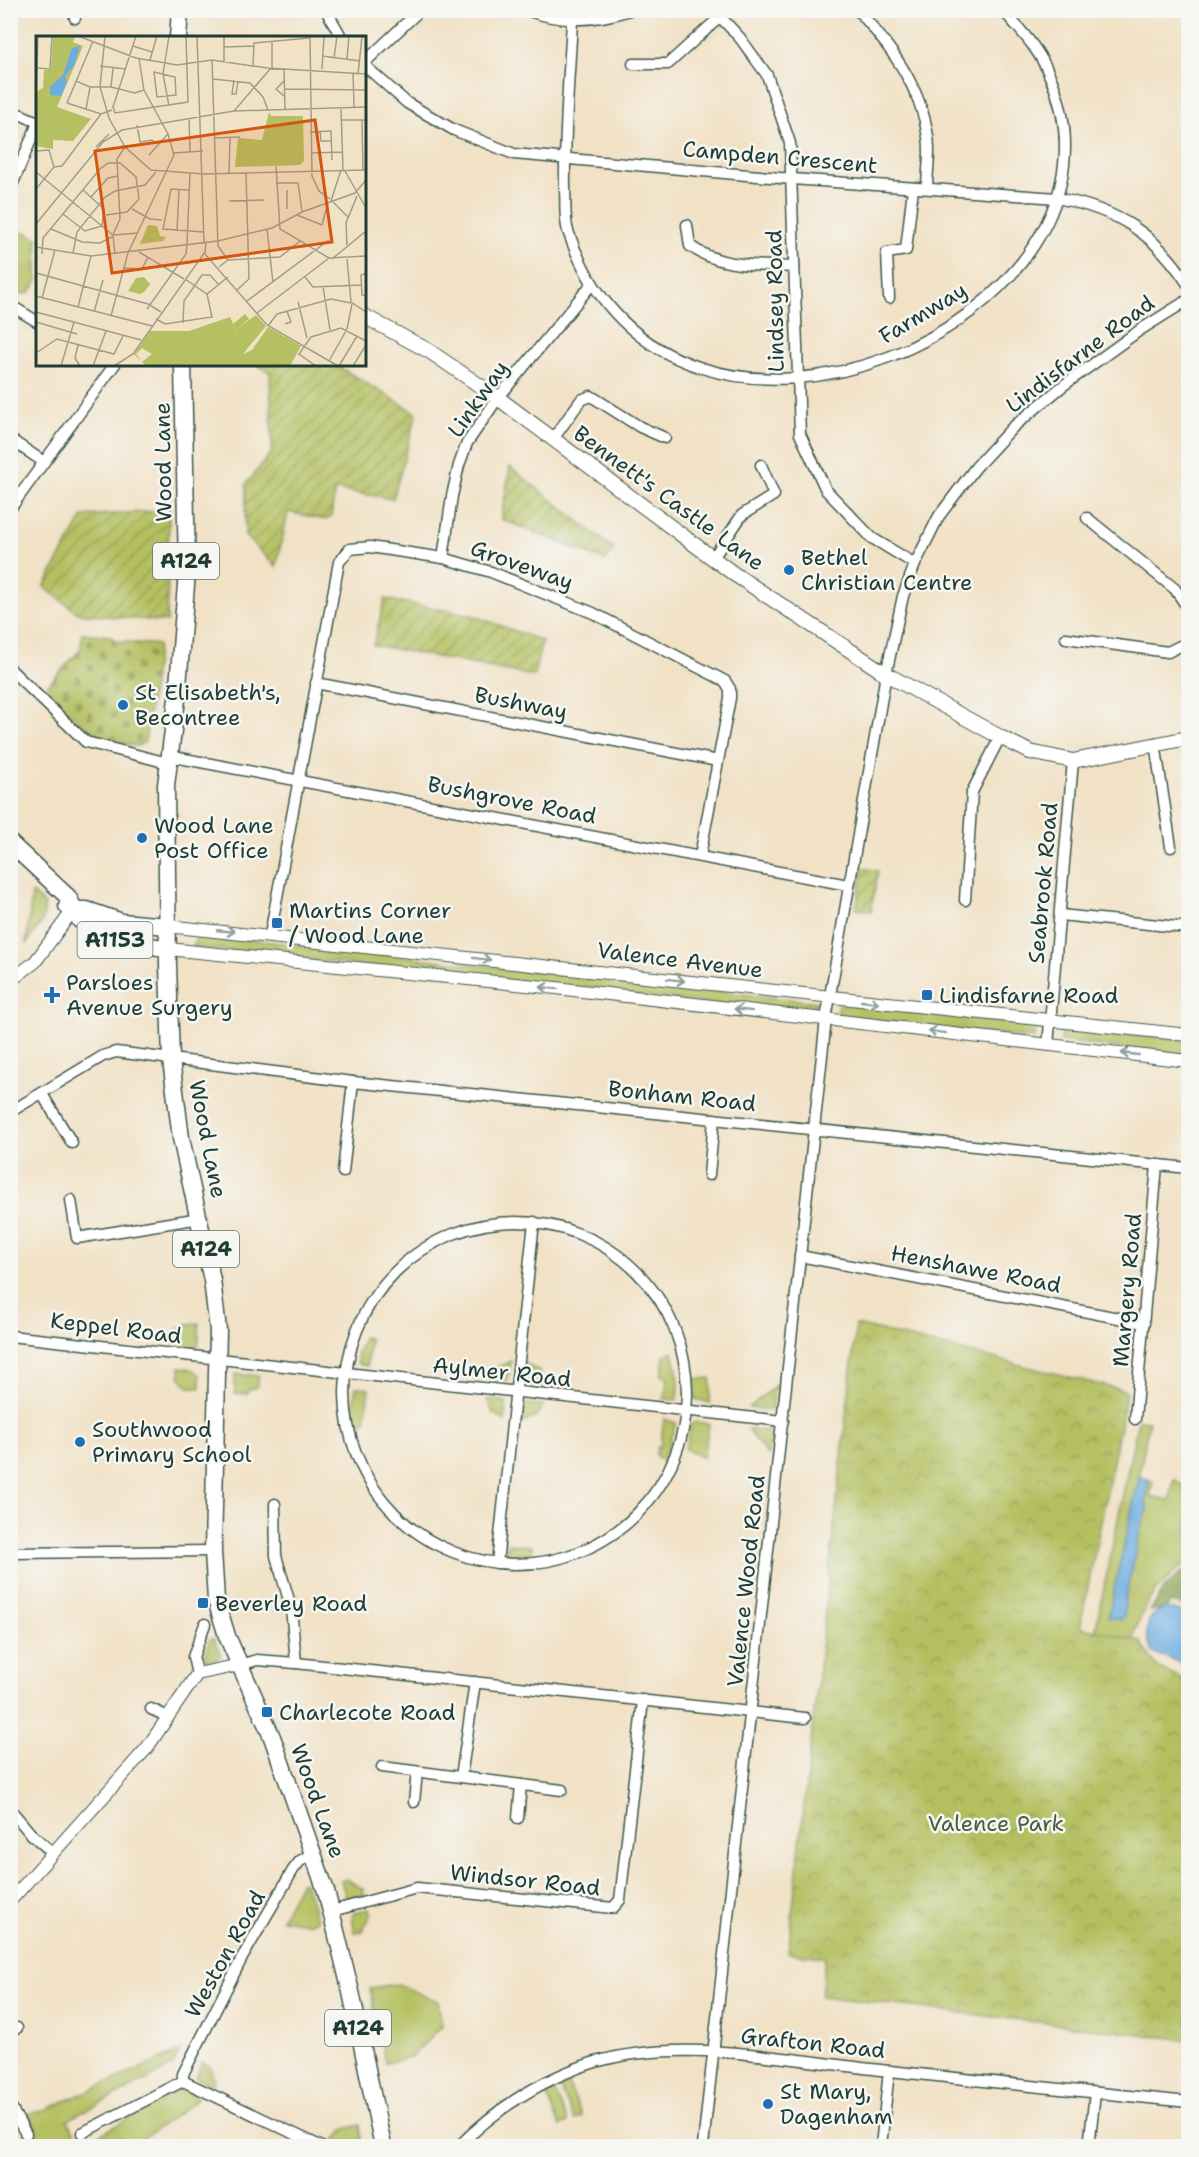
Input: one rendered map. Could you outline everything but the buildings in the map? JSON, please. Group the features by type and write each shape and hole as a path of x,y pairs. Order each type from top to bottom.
{"main road":[{"path":"178,36 180,10"},
{"name":"Bennett's Castle Lane","path":"366,317 429,351 498,398 713,558 886,674 1000,737 1030,752 1073,761 1188,738"},
{"name":"Wood Lane","path":"183,366 187,572 178,688 168,759 167,926 171,1060 181,1138 212,1280 218,1360 213,1551 216,1600 240,1665 272,1737 332,1911 383,2146"},
{"name":"A1153","path":"10,843 68,897 80,920 108,938 168,949"},
{"name":"A1153","path":"10,853 74,910 87,910 122,922 167,926"}],"street":[{"path":"326,10 341,36"},
{"path":"366,62 420,10"},
{"path":"526,10 543,17 572,21 607,18 629,10"},
{"path":"858,10 889,45 918,93 929,138 927,188"},
{"name":"Farmway","path":"572,21 565,160 567,228 591,285 633,330 655,348 678,361 732,377 796,378 846,372 890,358 953,323 1004,281 1024,259 1039,237 1057,198 1064,167 1065,138 1056,90 1033,45 1003,10"},
{"path":"633,64 668,64 717,14"},
{"name":"Lindsey Road","path":"717,14 740,38 767,75 790,143 796,378 800,434 826,490 872,538 915,564"},
{"name":"Campden Crescent","path":"366,66 407,103 454,130 514,154 792,179 1057,198 1088,204 1128,222 1164,251 1188,284"},
{"path":"10,110 36,122"},
{"path":"10,190 36,128"},
{"path":"890,298 887,253 906,250 914,188"},
{"path":"687,225 690,246 700,253 727,263 794,267"},
{"name":"Linkway","path":"443,558 459,465 467,443 498,398 591,285"},
{"name":"Lindisfarne Road","path":"826,1019 886,674 903,596 915,564 939,516 976,467 1013,428 1064,385 1140,330 1188,300"},
{"path":"10,305 36,321"},
{"path":"10,509 109,366"},
{"path":"553,439 581,400 591,396 639,427 665,438"},
{"path":"11,440 44,462"},
{"path":"713,558 742,515 774,495 761,465"},
{"path":"1087,518 1185,595 1188,608"},
{"name":"Groveway","path":"270,935 297,779 339,562 343,555 358,546 443,558 491,572 593,613 725,681 730,698 700,856"},
{"path":"1066,638 1168,652 1188,642"},
{"name":"Bushgrove Road","path":"10,669 86,742 168,759 297,779 848,885"},
{"name":"Bushway","path":"316,683 718,761"},
{"path":"965,900 972,792 1000,737"},
{"path":"1155,743 1171,847"},
{"name":"Seabrook Road","path":"1048,1045 1073,761"},
{"path":"10,981 35,962 74,910"},
{"path":"1060,915 1188,928"},
{"name":"Valence Avenue","path":"167,926 270,935 830,998 1188,1035"},
{"name":"Valence Avenue","path":"168,949 291,960 1188,1061"},
{"name":"Valence Wood Road","path":"703,2146 826,1019"},
{"name":"Bonham Road","path":"10,1112 103,1056 116,1052 353,1082 1188,1168"},
{"path":"343,1172 353,1082"},
{"path":"42,1094 72,1143"},
{"path":"709,1175 714,1119"},
{"name":"Margery Road","path":"1135,1419 1157,1165"},
{"path":"71,1200 77,1238 200,1218"},
{"path":"492,1222 534,1222 564,1228 593,1239 627,1262 649,1285 666,1311 681,1349 685,1370 686,1411 676,1451 657,1488 645,1505 614,1533 597,1544 558,1559 517,1564 496,1563 453,1552 433,1543 397,1516 382,1500 364,1472 351,1441 346,1419 345,1374 355,1334 363,1315 386,1281 408,1259 434,1242 472,1227 492,1222"},
{"path":"496,1563 534,1222"},
{"name":"Henshawe Road","path":"800,1256 1144,1323"},
{"name":"Keppel Road","path":"10,1336 218,1360"},
{"name":"Aylmer Road","path":"218,1360 783,1421"},
{"path":"275,1504 276,1556 291,1607 296,1663"},
{"path":"10,1553 213,1551"},
{"path":"197,1674 193,1657 205,1624"},
{"path":"10,1901 147,1748 166,1716 197,1674 257,1660 805,1718"},
{"path":"461,1777 475,1683"},
{"name":"Windsor Road","path":"332,1911 417,1888 613,1908 620,1900 643,1700"},
{"path":"151,1708 166,1716"},
{"path":"382,1767 562,1790"},
{"path":"414,1802 417,1772"},
{"path":"518,1818 521,1785"},
{"path":"10,1809 30,1833 53,1853"},
{"name":"Weston Road","path":"183,2081 183,2074 242,1958 293,1870 300,1861 313,1854"},
{"name":"Grafton Road","path":"459,2146 514,2098 553,2078 593,2063 668,2050 1188,2103"},
{"path":"881,2146 889,2071"},
{"path":"82,2133 183,2081 320,2146"},
{"path":"1089,2146 1095,2093"},
{"path":"10,2106 26,2134"}],"green space":[{"path":"13,232 25,232 36,238 36,283 29,293 17,294"},
{"path":"259,366 338,366 417,413 393,499 335,490 331,517 326,520 288,512 276,567 245,536 246,484 272,452 270,372"},
{"path":"510,467 614,549 606,561 501,519"},
{"path":"169,510 167,622 78,613 44,587 83,516"},
{"path":"385,599 472,615 542,641 534,676 373,645"},
{"path":"82,633 110,636 116,641 158,645 145,742 137,746 121,743 96,733 76,719 44,689 81,649"},
{"path":"863,868 878,871 871,911 856,909"},
{"path":"32,893 45,905 43,920 26,944"},
{"path":"198,934 816,1002 814,1015 193,947"},
{"path":"839,1004 1036,1025 1034,1039 837,1017"},
{"path":"1062,1027 1188,1041 1188,1056 1061,1041"},
{"path":"199,1323 197,1348 174,1346 175,1333 186,1324"},
{"name":"Valence Park","path":"856,1325 1127,1391 1080,1627 1140,1641 1157,1667 1188,1681 1188,2040 821,1996 825,1957 788,1953"},
{"path":"364,1337 370,1339 367,1366 358,1364 357,1353"},
{"path":"673,1352 679,1383 676,1400 664,1399 668,1377 662,1376 664,1355"},
{"path":"511,1361 508,1380 489,1380 497,1367"},
{"path":"526,1364 539,1371 544,1386 525,1383"},
{"path":"180,1367 192,1369 200,1375 200,1388 188,1387 180,1377"},
{"path":"235,1374 259,1376 257,1387 248,1390 247,1394 235,1394"},
{"path":"711,1378 710,1403 695,1399 693,1379"},
{"path":"776,1385 771,1410 749,1408"},
{"path":"356,1387 369,1388 365,1422 357,1425 353,1404"},
{"path":"487,1399 506,1402 505,1421 493,1413"},
{"path":"524,1404 543,1405 535,1418 520,1423"},
{"path":"664,1419 676,1423 663,1461 656,1456 657,1447 660,1447"},
{"path":"1138,1420 1149,1421 1139,1477 1153,1481 1150,1496 1170,1500 1174,1479 1188,1489 1188,1561 1151,1597 1131,1644 1094,1637"},
{"path":"697,1422 709,1424 703,1458 685,1449 691,1424"},
{"path":"747,1429 769,1431 771,1437 768,1456"},
{"path":"508,1544 532,1546 532,1554 510,1555 506,1552"},
{"path":"1188,1567 1188,1607 1171,1602 1166,1608 1150,1611 1165,1587"},
{"path":"210,1639 214,1639 221,1655 216,1660 206,1661 204,1656"},
{"path":"346,1879 363,1889 364,1895 351,1899 346,1897 341,1881"},
{"path":"301,1882 306,1885 317,1920 307,1923 281,1919"},
{"path":"369,1909 371,1916 361,1932 355,1933 352,1917 354,1913"},
{"path":"397,1984 438,2001 442,2026 411,2057 385,2063 370,1988"},
{"path":"180,2051 172,2067 67,2120 83,2145 177,2090 181,2089 197,2097 193,2103 132,2146 28,2146 22,2137 36,2130 28,2114 47,2109"},
{"path":"202,2062 210,2066 214,2080 210,2085 196,2078"},
{"path":"568,2083 582,2117 574,2120 560,2087"},
{"path":"554,2089 568,2123 560,2126 546,2093"},
{"path":"360,2125 363,2146 330,2146 345,2129"}],"water":[{"path":"1139,1477 1149,1479 1146,1501 1148,1511 1142,1523 1125,1599 1124,1617 1121,1620 1108,1617"},
{"path":"1166,1608 1188,1613 1188,1665 1153,1653 1150,1646 1147,1626 1153,1615"}],"place":[{"name":"Bethel Christian Centre","path":"789,570"},
{"name":"St Elisabeth's, Becontree","path":"123,705"},
{"name":"Wood Lane Post Office","path":"142,838"},
{"name":"Martins Corner / Wood Lane","path":"277,923"},
{"name":"Parsloes Avenue Surgery","path":"52,995"},
{"name":"Lindisfarne Road","path":"927,995"},
{"name":"Southwood Primary School","path":"80,1442"},
{"name":"Beverley Road","path":"203,1603"},
{"name":"Charlecote Road","path":"267,1712"},
{"name":"St Mary, Dagenham","path":"768,2104"}]}
